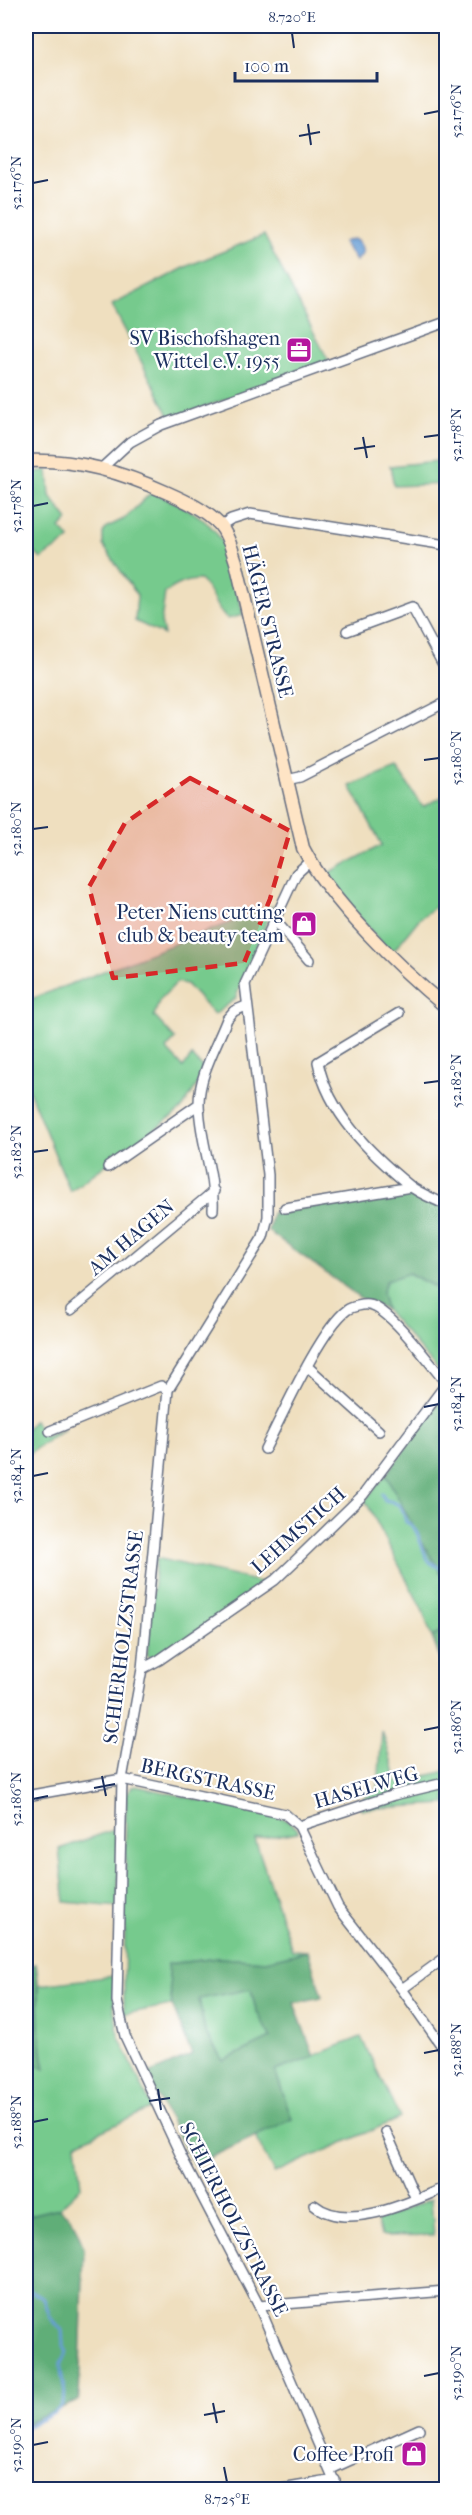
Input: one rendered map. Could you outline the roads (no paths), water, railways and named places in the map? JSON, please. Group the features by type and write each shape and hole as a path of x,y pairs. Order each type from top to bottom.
{"main road":[{"name":"HÄGER STRASSE","path":"26,461 74,462 103,467 181,499 203,510 221,526 236,562 299,836 310,861 376,941 422,987 447,1007"}],"street":[{"path":"103,467 130,442 161,425 447,322"},
{"path":"221,526 250,514 447,545"},
{"path":"347,631 406,607 412,607 447,670"},
{"path":"286,780 300,777 447,702"},
{"name":"SCHIERHOLZSTRASSE","path":"310,861 296,874 245,984 268,1175 268,1217 263,1237 168,1390 142,1669 122,1779 117,2001 124,2036 182,2158 259,2306 336,2485"},
{"path":"274,919 309,960"},
{"path":"213,1210 214,1191 199,1104 201,1082 227,1019 234,1011 246,1006"},
{"path":"399,1013 318,1062 322,1081 343,1119 411,1187 447,1205"},
{"path":"108,1167 199,1104"},
{"path":"285,1208 411,1187"},
{"name":"AM HAGEN","path":"71,1310 214,1191"},
{"path":"265,1449 308,1367 335,1322 348,1308 369,1305 385,1312 447,1383"},
{"path":"308,1367 379,1431"},
{"name":"LEHMSTICH","path":"142,1669 159,1660 255,1593 294,1562 363,1495 447,1383"},
{"path":"50,1431 161,1386 168,1390"},
{"path":"26,1796 122,1779"},
{"name":"BERGSTRASSE","path":"122,1779 285,1814 299,1826"},
{"name":"HASELWEG","path":"299,1826 394,1795 444,1783"},
{"path":"299,1826 338,1906 447,2052"},
{"path":"402,1989 447,1957"},
{"path":"386,2132 416,2199"},
{"path":"314,2205 322,2212 379,2214 447,2187"},
{"path":"259,2306 447,2291"},
{"path":"331,2469 419,2429"},
{"path":"276,2490 336,2485"}],"water":[{"path":"352,239 360,244 363,253 356,261 343,242"}],"waterway":[{"path":"382,1494 385,1500 400,1506 406,1522 415,1529 426,1557 446,1573"},
{"path":"26,2281 29,2290 44,2299 50,2318 62,2330 63,2344 67,2351 61,2364 65,2395 61,2407 26,2427"}],"place":[{"name":"SV Bischofshagen Wittel e.V. 1955","path":"299,350"},
{"name":"Peter Niens cutting club & beauty team","path":"304,924"},
{"name":"Coffee Profi","path":"414,2454"}]}
